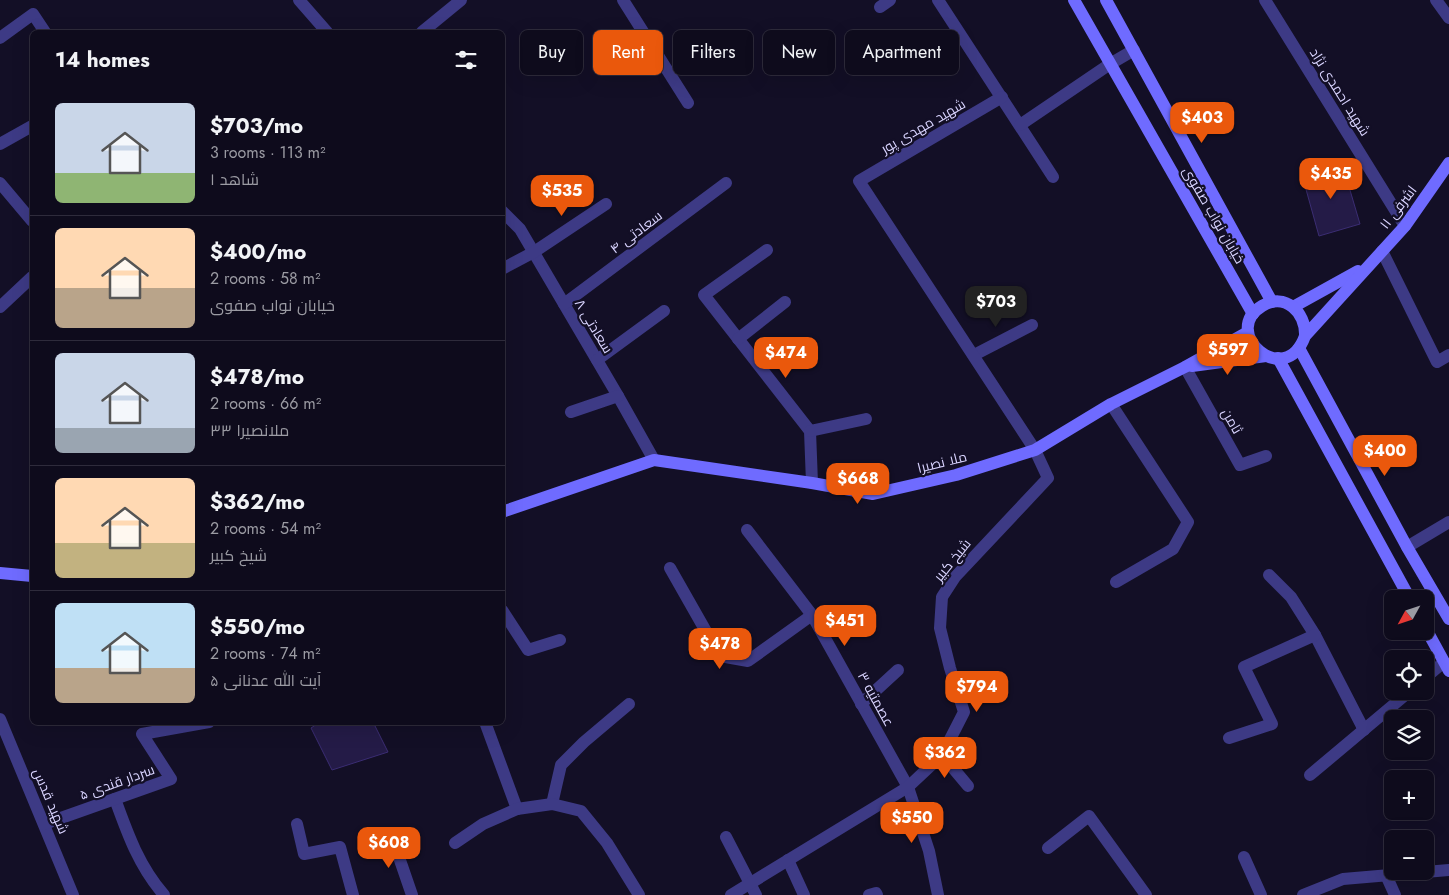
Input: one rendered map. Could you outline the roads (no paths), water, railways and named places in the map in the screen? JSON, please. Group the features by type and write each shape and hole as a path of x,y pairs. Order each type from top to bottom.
{"main road":[{"name":"خیابان نواب صفوی","path":"1074,0 1253,314"},
{"name":"خیابان نواب صفوی","path":"1106,0 1272,302"},
{"name":"اشرفی ١١","path":"1305,336 1405,226 1449,163"},
{"name":"اشرفی ١١","path":"1293,307 1367,266"},
{"path":"1185,367 1272,357 1286,357 1299,348 1305,336 1303,320 1293,307 1283,302 1264,304 1253,314 1249,323 1248,332 1251,342 1257,351 1272,357 1405,590"},
{"name":"ملا نصیرا","path":"505,511 654,460 812,483 872,494 956,476 1035,450 1111,404 1185,367 1248,332"},
{"path":"1299,348 1407,547 1449,619"},
{"path":"0,573 30,576"},
{"path":"1432,640 1447,667"}],"street":[{"path":"299,0 324,30"},
{"path":"424,30 461,0"},
{"path":"622,0 688,103"},
{"path":"938,0 1054,177"},
{"name":"شهید احمدی نژاد","path":"1265,0 1405,226"},
{"path":"1436,0 1449,18"},
{"path":"0,38 33,14 44,30"},
{"path":"1020,125 1134,50"},
{"name":"شهید مهدی پور","path":"974,355 859,181 1002,97"},
{"path":"0,144 30,127"},
{"path":"0,183 30,220"},
{"name":"سعادتی ۴","path":"564,304 726,183"},
{"path":"505,267 534,252 606,204"},
{"name":"سعادتی ۸","path":"505,214 520,229 534,252 654,460"},
{"path":"767,250 704,295 810,431 812,483"},
{"path":"1382,251 1437,362 1449,355"},
{"path":"0,307 30,280"},
{"path":"738,339 785,302"},
{"path":"597,360 664,312"},
{"path":"1032,326 974,355 1035,450"},
{"name":"ثامن","path":"1185,367 1240,465 1266,456"},
{"path":"572,412 618,396"},
{"path":"1111,404 1188,522 1173,549 1116,582"},
{"path":"810,431 866,419"},
{"name":"شیخ کبیر","path":"731,895 908,787 942,755 964,712 940,628 942,597 955,576 1048,478 1035,450"},
{"path":"1407,547 1449,522"},
{"name":"عصمتیه ۳","path":"747,530 812,615 908,787 928,851 938,895"},
{"path":"670,568 720,656 748,661 812,615"},
{"path":"1269,575 1291,597 1315,635 1364,730"},
{"path":"505,615 528,650 560,640"},
{"path":"1229,738 1272,724 1244,667 1315,635"},
{"path":"1434,674 1447,667"},
{"path":"861,704 898,670"},
{"path":"1310,776 1399,700"},
{"path":"552,804 561,765 584,742 629,704"},
{"name":"شهید قدس","path":"0,719 73,895"},
{"name":"سردار قندی ۵","path":"44,824 171,779 142,734 192,725"},
{"path":"487,725 517,809"},
{"path":"942,755 968,786"},
{"path":"115,799 131,842 150,878 164,895"},
{"path":"455,843 483,824 517,809 552,804 581,811 607,843 636,894"},
{"path":"1048,848 1089,816 1146,895"},
{"path":"297,824 304,854 340,847 352,895"},
{"path":"391,834 412,895"},
{"path":"726,837 756,895"},
{"path":"1244,857 1261,895"},
{"path":"788,860 804,895"},
{"path":"1434,871 1449,870"},
{"path":"1303,895 1343,879 1384,875"},
{"path":"1388,880 1394,895"},
{"path":"869,895 876,892 878,895"}]}
